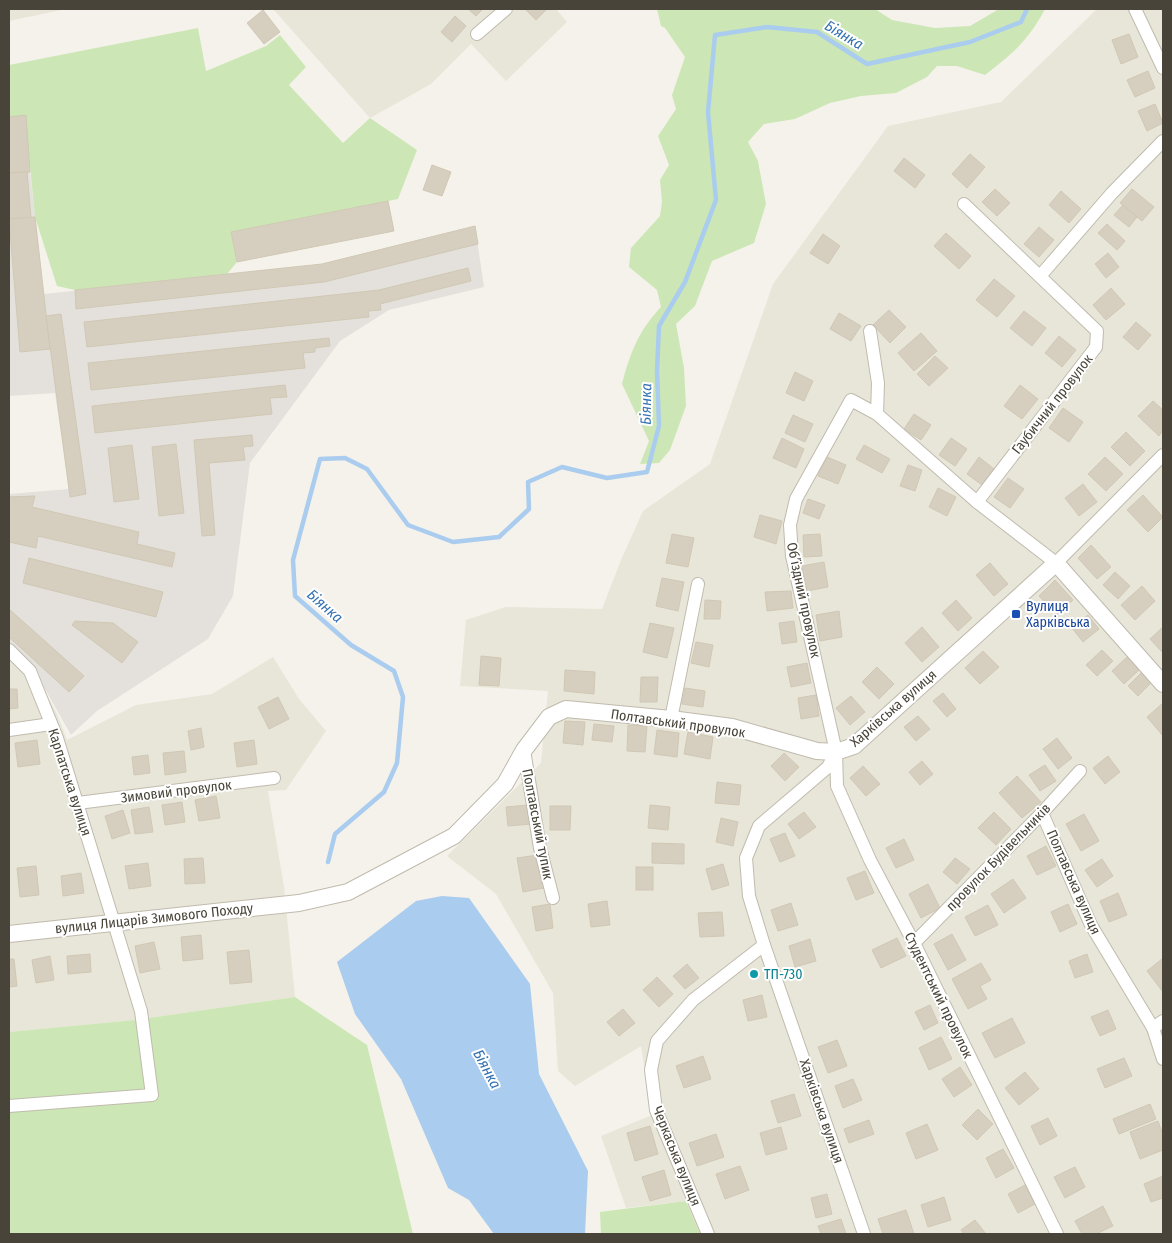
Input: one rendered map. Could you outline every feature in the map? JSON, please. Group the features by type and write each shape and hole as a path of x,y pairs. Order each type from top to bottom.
{"street":[{"path":"477,34 506,9"},
{"path":"1135,9 1162,63"},
{"path":"1041,276 1112,193 1163,141"},
{"name":"Гаубичний провулок","path":"964,204 1097,331 1096,347 977,502"},
{"path":"870,331 878,383 877,414"},
{"name":"Обʼїздний провулок","path":"836,752 792,556 790,525 796,499 851,400 877,414 977,502 1056,562 1163,684"},
{"name":"Харківська вулиця","path":"864,1234 764,945 749,896 746,858 759,826 828,767 836,752 854,746 1056,562 1163,455"},
{"path":"671,719 698,584"},
{"name":"Карпатська вулиця","path":"9,650 30,671 57,738 78,803 141,1011 152,1095 9,1106"},
{"name":"Полтавський провулок","path":"548,717 566,708 671,719 732,728 816,751 836,752"},
{"name":"вулиця Лицарів Зимового Походу","path":"9,934 299,903 348,892 454,836 505,784 524,750 548,717"},
{"path":"9,730 51,724"},
{"name":"Полтавський тупик","path":"524,750 540,848 553,898"},
{"name":"Студентський провулок","path":"836,752 837,786 870,860 914,943 1057,1234"},
{"name":"провулок Будівельників","path":"914,943 1080,771"},
{"name":"Зимовий провулок","path":"78,803 274,778"},
{"name":"Полтавська вулиця","path":"1042,812 1091,925 1158,1025 1163,1059"},
{"name":"Черкаська вулиця","path":"708,1234 656,1110 651,1070 657,1041 693,1000 764,945"}],"shaded area":[{"path":"9,9 66,9 9,21"},
{"path":"273,9 556,9 567,22 506,81 471,44 431,84 370,118"},
{"path":"1097,9 1163,9 1163,1234 700,1234 686,1201 626,1208 601,1136 652,1115 641,1046 575,1086 558,1071 553,993 496,894 447,856 541,763 548,691 460,686 466,620 506,607 602,609 643,511 710,464 773,284 888,126 1001,102"},
{"path":"26,115 30,172 44,294 322,264 475,226 484,287 389,310 340,341 250,463 233,596 208,639 97,711 71,735 32,666 9,643 9,494 69,489 55,393 9,396 9,117"},
{"path":"9,643 32,666 58,716 67,740 136,705 212,694 273,657 299,699 326,731 286,790 268,791 284,887 295,997 135,1020 9,1032"}],"green space":[{"path":"657,9 875,9 892,20 935,28 970,26 999,9 1045,9 1019,46 985,75 957,66 937,66 927,77 896,93 861,96 830,103 795,119 764,124 748,142 758,161 766,204 754,243 712,261 695,306 676,324 684,368 686,406 670,450 659,463 640,464 649,441 622,384 636,342 647,324 661,307 657,290 629,267 631,248 660,216 662,202 660,180 669,165 658,136 676,109 672,95 685,57 665,28 661,26"},
{"path":"198,28 206,71 266,46 280,35 306,67 289,85 343,143 370,118 417,150 398,199 231,232 237,262 227,274 75,290 57,286 35,217 25,116 9,117 9,65"},
{"path":"295,997 367,1045 413,1234 9,1234 9,1032 135,1020"},
{"path":"686,1201 700,1234 601,1234 600,1212"}],"water":[{"path":"442,896 469,898 530,984 539,1074 588,1171 585,1234 494,1234 469,1200 448,1188 401,1079 355,1014 337,962 416,901"}],"building":[{"path":"468,9 483,9 476,16"},
{"path":"525,9 547,9 536,20"},
{"path":"263,10 280,32 264,44 247,23"},
{"path":"455,16 466,26 452,42 441,32"},
{"path":"1129,34 1138,57 1121,64 1112,40"},
{"path":"1148,71 1155,88 1135,97 1127,80"},
{"path":"1155,104 1163,123 1147,131 1138,111"},
{"path":"26,115 30,172 9,173 9,117"},
{"path":"970,154 985,167 967,188 952,174"},
{"path":"904,158 925,175 915,188 894,171"},
{"path":"432,165 451,172 442,196 423,190"},
{"path":"27,172 31,218 9,219 9,173"},
{"path":"995,189 1010,203 997,216 982,202"},
{"path":"1132,189 1154,207 1142,221 1120,203"},
{"path":"1061,191 1081,209 1069,223 1049,205"},
{"path":"388,201 394,231 237,262 231,232"},
{"path":"1123,205 1137,217 1129,227 1114,215"},
{"path":"35,217 50,349 20,352 9,219"},
{"path":"1107,224 1125,241 1117,250 1098,233"},
{"path":"475,226 478,244 324,282 76,309 75,290 322,264"},
{"path":"1039,227 1054,240 1039,257 1024,244"},
{"path":"946,233 971,256 959,269 934,246"},
{"path":"823,234 840,246 828,264 810,253"},
{"path":"1108,253 1119,267 1106,278 1095,264"},
{"path":"468,268 471,281 380,304 381,310 368,311 369,317 87,347 84,322 379,290"},
{"path":"994,279 1015,296 997,317 976,300"},
{"path":"1111,288 1125,304 1106,320 1093,305"},
{"path":"889,310 906,327 890,343 873,325"},
{"path":"1024,311 1046,328 1032,346 1010,328"},
{"path":"839,313 861,326 851,341 830,329"},
{"path":"61,314 86,494 70,497 46,316"},
{"path":"1136,322 1151,335 1138,350 1123,337"},
{"path":"921,333 937,351 914,371 898,353"},
{"path":"1059,336 1076,350 1062,367 1045,353"},
{"path":"329,338 330,346 315,348 315,352 303,353 305,368 91,390 88,363"},
{"path":"935,356 948,368 929,386 917,374"},
{"path":"795,372 813,381 804,401 786,393"},
{"path":"285,385 287,397 270,398 272,414 95,433 92,406"},
{"path":"1020,385 1038,399 1022,419 1004,406"},
{"path":"1153,401 1163,410 1163,430 1159,436 1138,416"},
{"path":"1063,408 1083,422 1069,442 1049,428"},
{"path":"914,414 931,425 921,440 904,429"},
{"path":"793,415 813,424 805,442 785,433"},
{"path":"1126,432 1145,451 1130,466 1111,447"},
{"path":"252,435 253,446 243,447 245,460 209,463 215,535 202,536 194,440"},
{"path":"782,438 804,449 796,468 773,458"},
{"path":"951,438 967,449 955,466 939,455"},
{"path":"176,444 184,513 159,516 152,447"},
{"path":"132,445 139,499 114,502 108,448"},
{"path":"864,445 890,459 882,473 856,459"},
{"path":"827,457 846,465 838,484 818,476"},
{"path":"979,457 994,469 982,485 967,474"},
{"path":"1105,457 1123,474 1106,491 1088,474"},
{"path":"908,465 922,470 915,491 900,486"},
{"path":"1008,478 1024,489 1010,508 994,497"},
{"path":"1083,484 1097,502 1079,516 1065,498"},
{"path":"938,488 956,497 947,516 929,507"},
{"path":"1143,495 1163,517 1148,532 1127,510"},
{"path":"35,496 32,507 139,532 137,544 175,553 172,567 38,536 36,548 9,542 9,497"},
{"path":"808,499 825,505 819,519 803,513"},
{"path":"760,515 782,521 776,544 754,537"},
{"path":"672,534 694,538 688,567 666,563"},
{"path":"820,534 822,556 804,557 803,535"},
{"path":"1091,545 1111,567 1097,579 1078,558"},
{"path":"29,558 163,592 156,617 23,583"},
{"path":"824,562 828,587 807,591 802,566"},
{"path":"990,563 1008,584 994,596 976,575"},
{"path":"1115,572 1130,586 1118,599 1103,585"},
{"path":"662,578 684,582 678,611 656,606"},
{"path":"1055,580 1073,600 1057,615 1039,596"},
{"path":"1142,586 1155,601 1135,620 1121,605"},
{"path":"791,591 793,608 767,611 765,592"},
{"path":"705,600 721,601 720,619 704,619"},
{"path":"956,600 972,618 958,631 942,613"},
{"path":"9,609 84,676 69,692 9,637"},
{"path":"839,611 842,637 820,641 816,615"},
{"path":"1088,615 1099,629 1083,642 1072,628"},
{"path":"75,621 113,623 138,642 122,663 72,625"},
{"path":"794,621 797,642 782,644 779,623"},
{"path":"650,623 674,628 667,658 643,652"},
{"path":"922,627 939,647 922,662 905,643"},
{"path":"1163,627 1163,653 1150,639"},
{"path":"696,642 713,645 709,667 691,663"},
{"path":"1102,650 1113,661 1097,676 1086,665"},
{"path":"983,651 999,667 980,684 965,668"},
{"path":"481,656 501,658 499,686 479,685"},
{"path":"1127,657 1139,670 1124,684 1112,671"},
{"path":"807,663 811,683 791,687 787,667"},
{"path":"877,667 894,684 879,699 862,682"},
{"path":"565,670 595,672 594,694 564,691"},
{"path":"1141,673 1151,683 1138,696 1128,686"},
{"path":"641,677 658,677 657,702 640,702"},
{"path":"685,688 705,691 703,707 682,704"},
{"path":"9,689 17,689 18,708 9,709"},
{"path":"943,693 956,709 947,717 933,701"},
{"path":"816,695 819,716 801,719 798,698"},
{"path":"851,696 865,712 850,725 836,708"},
{"path":"278,697 289,719 269,729 258,707"},
{"path":"1163,703 1163,736 1147,717"},
{"path":"918,716 930,729 916,741 904,727"},
{"path":"565,721 585,722 583,745 563,743"},
{"path":"594,724 614,726 612,742 592,740"},
{"path":"628,725 647,726 645,752 627,751"},
{"path":"201,728 204,747 191,750 188,731"},
{"path":"657,730 679,733 677,757 654,754"},
{"path":"688,732 713,737 710,759 684,754"},
{"path":"1057,738 1072,758 1058,769 1043,749"},
{"path":"37,740 40,764 18,767 15,743"},
{"path":"254,740 257,764 237,767 234,743"},
{"path":"184,751 186,772 165,775 163,753"},
{"path":"784,753 799,767 785,781 771,766"},
{"path":"148,755 150,773 134,775 132,757"},
{"path":"1108,756 1120,772 1105,784 1093,768"},
{"path":"922,761 933,774 920,785 909,772"},
{"path":"1045,765 1056,781 1040,791 1029,775"},
{"path":"863,766 880,784 866,796 850,778"},
{"path":"1017,776 1041,802 1022,818 999,793"},
{"path":"717,782 741,785 739,805 715,803"},
{"path":"216,796 220,818 199,821 195,800"},
{"path":"182,802 185,822 165,825 162,805"},
{"path":"529,805 531,824 508,826 506,807"},
{"path":"650,805 670,807 668,830 648,828"},
{"path":"550,806 571,806 570,830 550,830"},
{"path":"149,807 153,832 135,834 131,810"},
{"path":"123,810 130,833 112,839 105,816"},
{"path":"804,812 816,827 799,839 788,824"},
{"path":"994,812 1011,829 996,845 978,828"},
{"path":"1084,814 1099,841 1081,851 1066,824"},
{"path":"721,818 738,822 733,846 716,842"},
{"path":"785,833 795,856 780,862 770,839"},
{"path":"904,839 914,860 896,868 886,848"},
{"path":"652,843 684,844 684,864 652,863"},
{"path":"1046,846 1056,866 1037,875 1027,856"},
{"path":"538,855 544,888 523,892 517,858"},
{"path":"203,858 205,883 185,884 184,859"},
{"path":"955,858 970,869 957,884 943,872"},
{"path":"1102,859 1113,876 1097,887 1085,870"},
{"path":"148,863 151,886 129,889 125,866"},
{"path":"723,864 729,885 712,890 706,869"},
{"path":"36,866 39,895 20,897 17,868"},
{"path":"636,867 653,867 653,890 636,890"},
{"path":"865,871 874,893 856,900 847,878"},
{"path":"81,873 84,893 63,896 61,876"},
{"path":"1013,879 1026,898 1004,913 991,894"},
{"path":"928,884 940,908 921,918 909,894"},
{"path":"1118,893 1127,915 1109,922 1100,901"},
{"path":"607,901 610,925 591,927 588,904"},
{"path":"791,903 798,925 778,931 771,910"},
{"path":"550,904 553,928 536,931 532,907"},
{"path":"1068,904 1077,924 1060,932 1051,912"},
{"path":"988,905 998,925 975,936 965,917"},
{"path":"722,912 724,936 700,937 698,913"},
{"path":"952,934 966,960 948,970 934,944"},
{"path":"201,935 203,959 183,961 181,937"},
{"path":"897,938 906,956 881,968 872,950"},
{"path":"810,939 816,961 795,967 789,946"},
{"path":"154,942 160,969 140,973 135,946"},
{"path":"249,950 252,982 230,984 227,952"},
{"path":"90,954 91,972 68,974 67,956"},
{"path":"1087,954 1093,972 1075,978 1069,961"},
{"path":"50,956 54,980 36,983 32,960"},
{"path":"9,959 14,959 17,986 9,987"},
{"path":"1163,960 1163,992 1147,971"},
{"path":"981,963 991,980 980,986 987,999 968,1009 952,979"},
{"path":"687,964 699,978 685,989 673,976"},
{"name":"ТП-730","path":"757,970 759,975 752,978 750,972"},
{"path":"657,977 673,994 659,1007 643,990"},
{"path":"762,995 767,1017 748,1021 743,1000"},
{"path":"930,1005 938,1023 924,1030 915,1012"},
{"path":"623,1009 635,1023 619,1036 607,1022"},
{"path":"1108,1010 1116,1029 1100,1036 1091,1017"},
{"path":"1012,1018 1025,1043 995,1058 982,1033"},
{"path":"941,1037 952,1059 929,1070 919,1048"},
{"path":"837,1040 847,1066 828,1073 818,1047"},
{"path":"703,1056 711,1079 684,1088 676,1066"},
{"path":"1124,1058 1132,1076 1105,1088 1097,1069"},
{"path":"960,1067 972,1085 954,1097 942,1079"},
{"path":"1025,1072 1039,1089 1019,1105 1005,1088"},
{"path":"853,1079 862,1100 843,1108 835,1086"},
{"path":"794,1094 801,1116 778,1123 771,1101"},
{"path":"1150,1104 1156,1119 1119,1134 1113,1119"},
{"path":"978,1109 993,1124 977,1140 962,1125"},
{"path":"1048,1118 1057,1136 1040,1145 1031,1126"},
{"path":"869,1120 874,1134 849,1143 844,1129"},
{"path":"1158,1121 1163,1135 1163,1150 1140,1159 1130,1132"},
{"path":"927,1124 938,1150 916,1159 906,1133"},
{"path":"650,1126 658,1154 635,1161 627,1133"},
{"path":"781,1127 787,1149 766,1155 760,1133"},
{"path":"716,1134 724,1157 697,1166 689,1143"},
{"path":"1003,1149 1014,1168 996,1178 986,1158"},
{"path":"740,1166 749,1190 725,1199 716,1174"},
{"path":"1075,1167 1085,1187 1065,1198 1054,1177"},
{"path":"664,1170 671,1195 650,1201 642,1177"},
{"path":"1163,1176 1163,1198 1151,1202 1144,1184"},
{"path":"1025,1185 1035,1204 1018,1213 1008,1194"},
{"path":"827,1194 832,1214 816,1218 811,1198"},
{"path":"944,1197 951,1220 928,1227 921,1205"},
{"path":"1103,1206 1113,1226 1096,1234 1082,1234 1075,1221"},
{"path":"906,1210 914,1234 883,1234 878,1219"},
{"path":"841,1219 846,1234 821,1234 818,1226"},
{"path":"975,1220 986,1234 964,1234 961,1230"}],"waterway":[{"name":"Біянка","path":"328,862 335,834 384,792 397,763 403,697 394,671 351,645 295,596 293,560 320,459 345,458 367,469 408,525 453,542 499,537 529,509 528,482 562,467 607,478 647,472 659,426 657,371 659,326 685,282 716,200 708,112 715,35 767,27 817,32 867,64 970,42 1021,22 1027,9"}],"place":[{"name":"Вулиця Харківська","path":"1016,614"},
{"name":"ТП-730","path":"754,974"}]}
